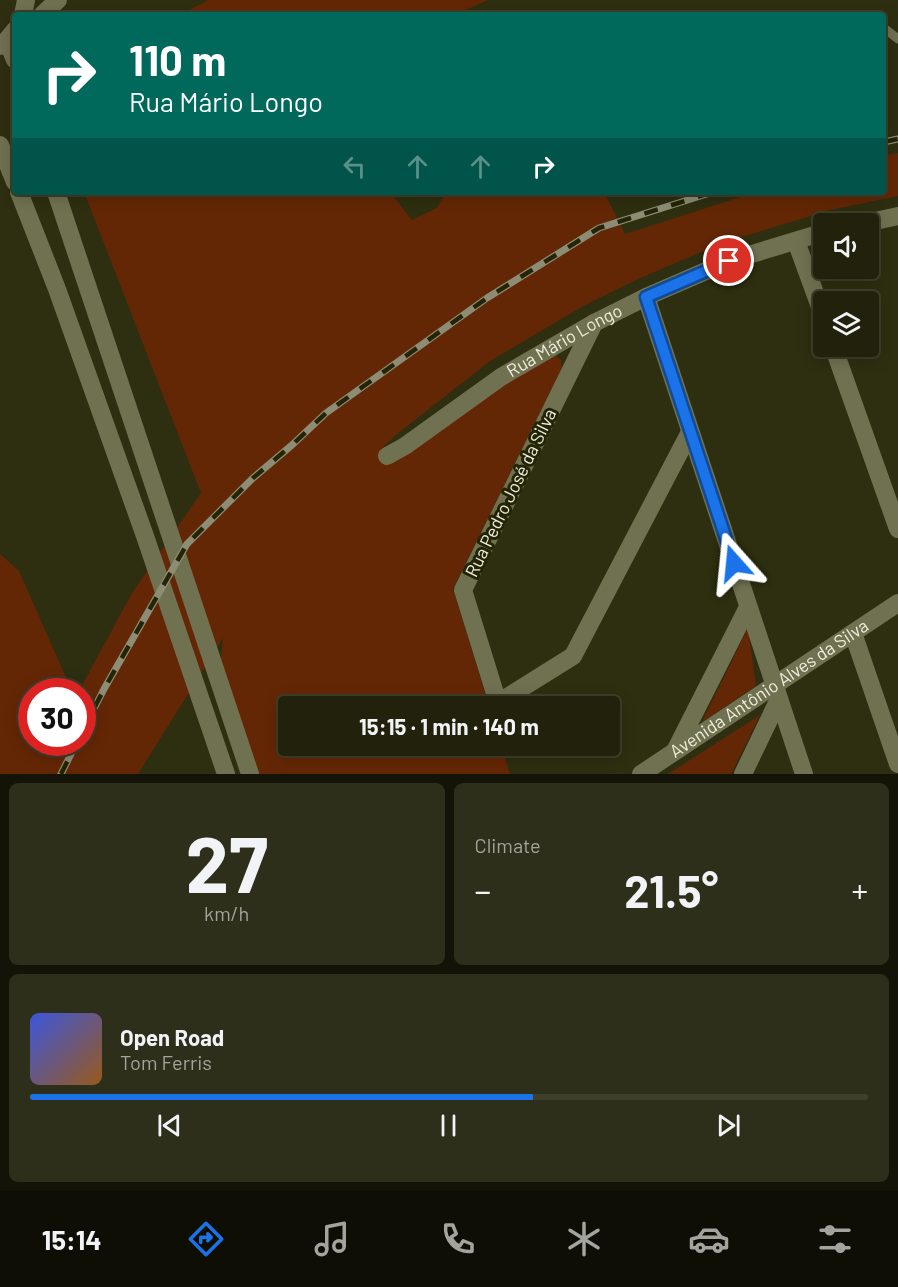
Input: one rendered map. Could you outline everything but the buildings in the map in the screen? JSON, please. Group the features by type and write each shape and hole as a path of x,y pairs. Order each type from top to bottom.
{"street":[{"path":"45,12 58,0"},
{"path":"0,145 12,175"},
{"path":"20,195 73,333 226,774"},
{"path":"57,195 250,774"},
{"path":"879,220 898,216"},
{"name":"Rua Mário Longo","path":"387,456 405,446 501,378 594,323 646,297 729,261 813,236"},
{"path":"796,241 814,291"},
{"path":"646,297 804,774"},
{"name":"Rua Pedro José da Silva","path":"594,323 463,590 498,703 573,656 690,432"},
{"path":"837,357 898,529"},
{"name":"Avenida Antônio Alves da Silva","path":"641,774 674,752 777,692 853,633 898,603"},
{"path":"674,752 748,607"},
{"path":"853,633 898,764"},
{"path":"743,774 777,692"}],"lane":[{"path":"886,30 898,39"}],"shaded area":[{"path":"208,0 488,0 462,12 186,12"},
{"path":"898,153 898,196 813,213 813,215 722,243 638,279 585,305 490,361 380,450 555,355 561,360 562,368 453,589 486,696 278,696 278,756 504,756 510,774 256,774 221,660 223,638 138,774 0,774 0,554 19,571 66,678 18,678 18,756 96,756 96,678 86,678 132,593 201,493 85,195 392,195 412,220 437,208 444,195 606,195 625,234 747,195 886,195 886,155"},
{"path":"748,628 756,686 702,722"},
{"path":"760,715 731,774 668,774"}],"railway":[{"path":"886,142 898,139"},
{"path":"96,705 187,544 253,478 326,413 487,298 599,228 704,195"},
{"path":"61,774 70,756"}],"route":[{"path":"729,261 646,297 734,563"}]}
